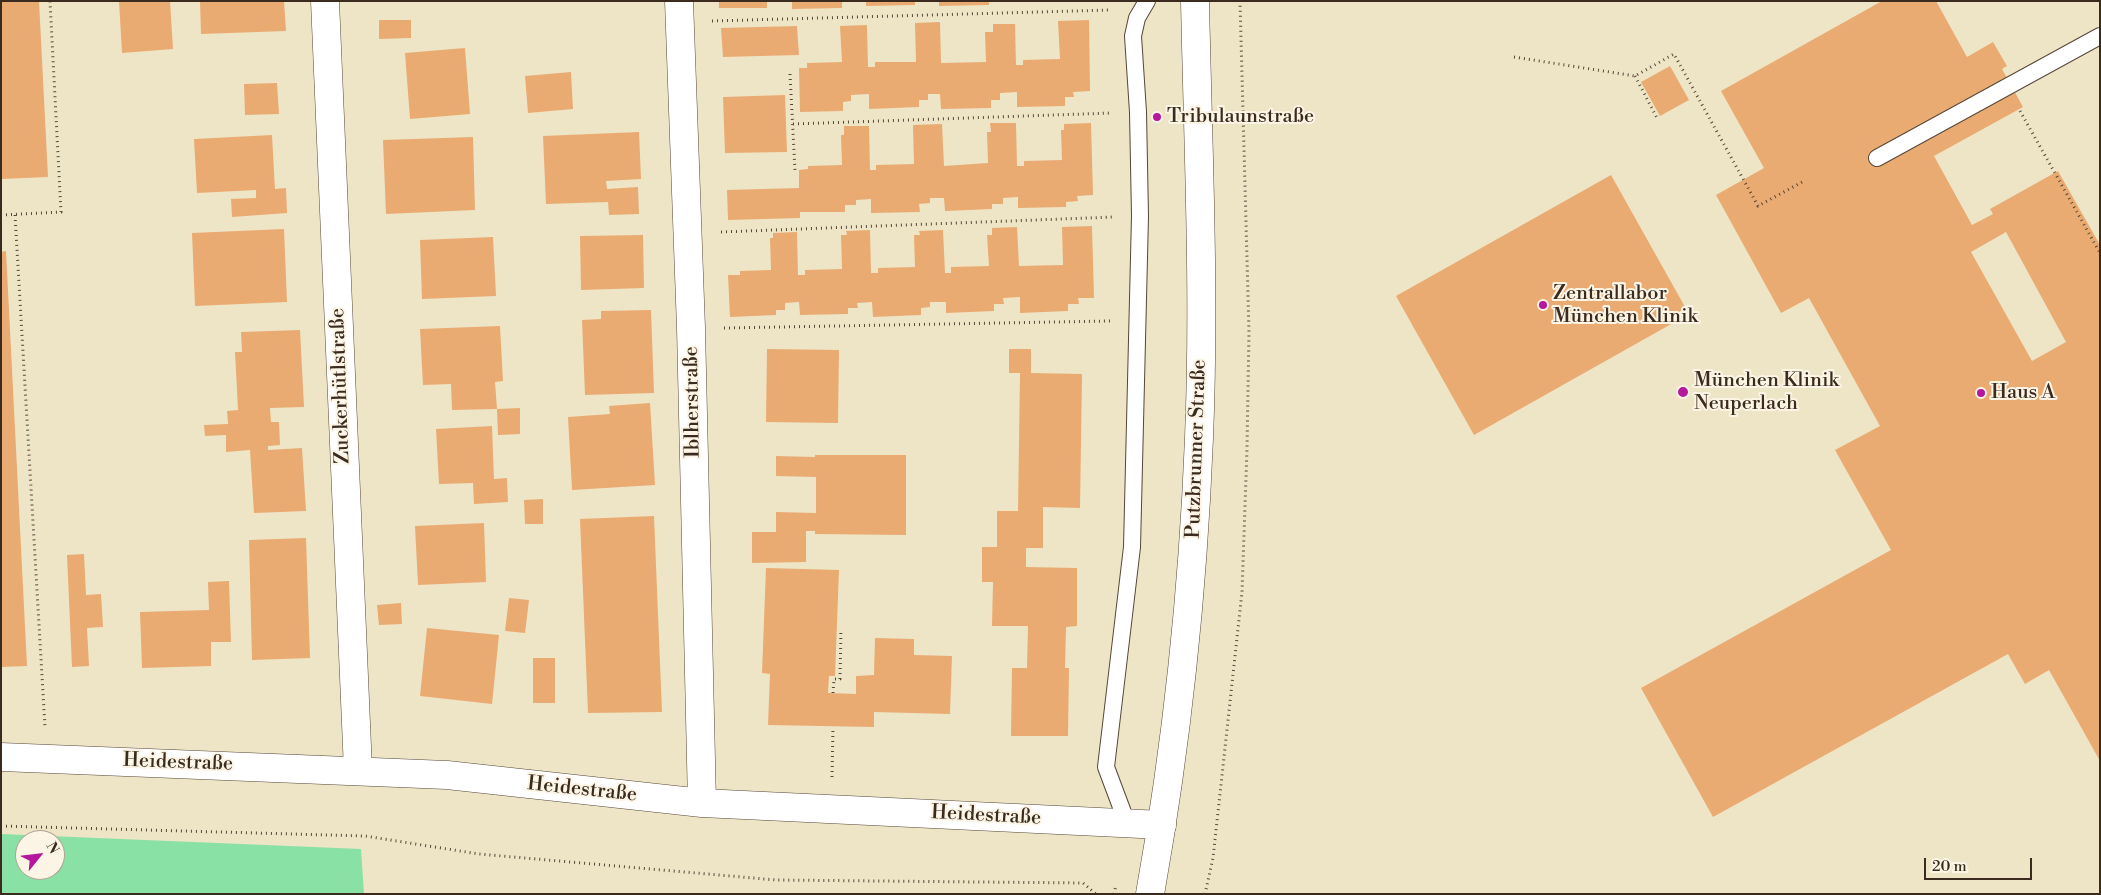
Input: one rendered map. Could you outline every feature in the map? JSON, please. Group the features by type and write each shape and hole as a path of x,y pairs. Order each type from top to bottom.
{"street":[{"name":"Zuckerhütlstraße","path":"325,1 358,770"},
{"name":"Iblherstraße","path":"679,1 691,328 702,802"},
{"name":"Putzbrunner Straße","path":"1150,894 1179,711 1193,550 1200,436 1200,254 1195,1"},
{"name":"Heidestraße","path":"1,757 448,775 702,802 1162,825"}],"lane":[{"path":"1127,823 1106,767 1132,548 1140,216 1138,112 1133,36 1136,18 1147,1"},
{"path":"1877,158 2093,39"}],"path":[{"path":"1,215 61,212 50,1"},
{"path":"1205,894 1213,858 1242,582 1248,332 1240,1"},
{"path":"718,21 1112,10"},
{"path":"1514,57 1635,76 1674,54 1758,206 1804,181"},
{"path":"790,74 795,171"},
{"path":"1635,76 1657,118"},
{"path":"2019,109 2100,253"},
{"path":"793,124 1138,112"},
{"path":"15,215 46,758"},
{"path":"688,234 1140,216"},
{"path":"691,328 1138,321"},
{"path":"833,693 834,679 840,679 841,629"},
{"path":"831,808 833,727"},
{"path":"1,826 365,836 479,854 776,880 1083,883 1096,894"}],"green space":[{"path":"1,834 15,835 15,880 65,880 65,837 361,849 364,894 1,894"}],"building":[{"path":"1,1 39,1 48,177 1,179"},
{"path":"119,1 170,1 173,49 122,53"},
{"path":"200,1 284,1 286,31 201,34"},
{"path":"719,1 767,1 767,8 719,8"},
{"path":"792,1 842,1 842,8 792,9"},
{"path":"866,1 915,1 915,5 866,6"},
{"path":"939,1 989,1 989,5 939,6"},
{"name":"Haus A","path":"1882,1 1936,1 1967,57 1993,42 2007,66 2002,69 2023,107 1934,156 1972,225 1993,214 1990,209 2058,171 2100,245 2100,761 2049,670 2025,684 2008,654 1713,817 1641,688 1891,550 1835,450 1880,426 1809,298 1781,313 1716,195 1764,168 1721,91","holes":["2006,232 2066,342 2032,361 1971,252"]},
{"path":"379,20 411,20 411,38 379,39"},
{"path":"1089,20 1090,91 1073,92 1074,97 1065,97 1065,106 1017,107 1017,92 1000,93 1000,100 991,100 991,108 941,109 940,94 928,94 928,100 919,100 919,107 869,109 869,94 851,95 851,101 843,102 843,111 800,112 799,68 807,68 807,63 842,62 840,26 867,25 868,67 875,67 875,62 916,62 915,23 940,22 941,63 986,62 985,32 993,32 993,24 1015,24 1016,65 1023,65 1023,60 1060,59 1058,21"},
{"path":"797,26 799,55 723,57 721,28"},
{"path":"465,48 470,114 410,119 405,53"},
{"path":"1670,66 1689,100 1660,116 1641,82"},
{"path":"571,72 573,109 528,113 525,76"},
{"path":"277,83 279,114 245,115 244,84"},
{"path":"785,95 787,152 725,153 723,97"},
{"path":"990,123 1016,123 1017,166 1024,166 1024,161 1062,160 1061,130 1064,130 1064,124 1091,123 1093,195 1077,196 1078,201 1066,202 1066,207 1018,208 1018,197 1003,198 1003,204 992,204 992,209 945,211 944,198 930,198 930,203 919,204 920,212 871,213 871,199 856,200 856,205 845,205 845,212 800,212 800,218 728,220 727,190 799,188 799,170 808,169 808,166 842,165 841,135 844,135 844,126 869,126 870,170 876,170 876,165 914,164 913,125 942,124 944,166 988,163 987,132 991,132"},
{"path":"639,132 641,179 606,181 607,189 638,187 639,214 609,215 608,202 546,204 543,136"},
{"path":"272,135 275,189 286,188 287,213 232,217 231,199 256,198 256,190 197,193 194,139"},
{"path":"473,137 475,210 386,214 383,140"},
{"name":"Zentrallabor München Klinik","path":"1611,175 1689,314 1474,435 1396,296"},
{"path":"1092,226 1094,298 1078,298 1079,304 1068,304 1068,311 1020,313 1020,297 1003,298 1004,304 994,304 994,311 946,313 946,302 930,302 930,307 921,308 921,315 873,317 872,302 857,303 858,308 848,308 848,314 800,315 799,302 785,303 785,310 776,310 776,315 730,317 728,275 740,275 740,271 771,270 770,238 773,238 773,233 797,232 798,275 805,275 805,270 842,269 841,235 847,235 846,231 870,230 871,273 878,273 878,268 915,267 914,235 920,235 919,231 943,230 945,273 951,273 951,267 989,266 987,235 992,235 992,228 1017,227 1019,266 1063,265 1062,227"},
{"path":"284,229 287,302 195,306 192,233"},
{"path":"643,235 644,288 581,290 580,236"},
{"path":"493,237 496,296 422,299 420,240"},
{"path":"6,251 27,666 1,667 1,252"},
{"path":"651,310 654,393 585,395 582,320 601,319 601,311"},
{"path":"500,326 503,381 495,382 497,409 452,410 451,384 423,385 420,329"},
{"path":"300,330 304,407 270,408 271,422 279,422 280,445 268,446 268,450 302,448 306,511 254,513 250,450 226,452 226,435 205,436 204,425 228,424 227,411 238,410 235,352 242,352 241,332"},
{"path":"767,349 839,350 838,423 766,422"},
{"path":"1009,349 1031,349 1031,373 1082,374 1080,508 1043,507 1043,548 1026,548 1026,567 1077,568 1077,626 1066,627 1065,668 1069,668 1068,736 1011,736 1012,668 1027,668 1028,626 992,626 993,582 982,582 982,547 997,547 997,511 1018,511 1020,373 1009,373"},
{"path":"650,403 655,485 572,490 568,417 610,414 609,406"},
{"path":"520,408 520,434 498,435 497,409"},
{"path":"492,426 494,479 507,478 508,502 474,504 473,483 439,484 436,429"},
{"path":"815,455 906,455 906,535 815,534 815,531 806,531 806,562 752,563 752,532 776,532 776,512 816,513 816,477 776,476 776,456 815,457"},
{"path":"543,499 543,524 525,524 524,500"},
{"path":"654,516 662,712 588,713 580,519"},
{"path":"484,523 486,582 418,585 415,526"},
{"path":"306,538 310,658 252,660 249,540"},
{"path":"84,554 86,595 101,594 103,627 87,628 89,666 72,667 67,555"},
{"path":"766,568 839,570 835,676 829,676 828,693 856,694 856,676 874,675 875,638 914,639 914,655 952,656 950,714 874,712 874,727 768,725 770,674 762,673"},
{"path":"229,581 231,642 211,642 211,666 142,668 140,612 209,610 208,582"},
{"path":"509,598 529,600 525,633 505,631"},
{"path":"401,603 402,624 379,625 377,605"},
{"path":"427,628 499,635 492,704 420,696"},
{"path":"533,658 555,658 555,703 533,703"}],"place":[{"name":"Tribulaunstraße","path":"1157,117"},
{"name":"Zentrallabor München Klinik","path":"1543,305"},
{"name":"München Klinik Neuperlach","path":"1683,392"},
{"name":"Haus A","path":"1981,393"}]}
